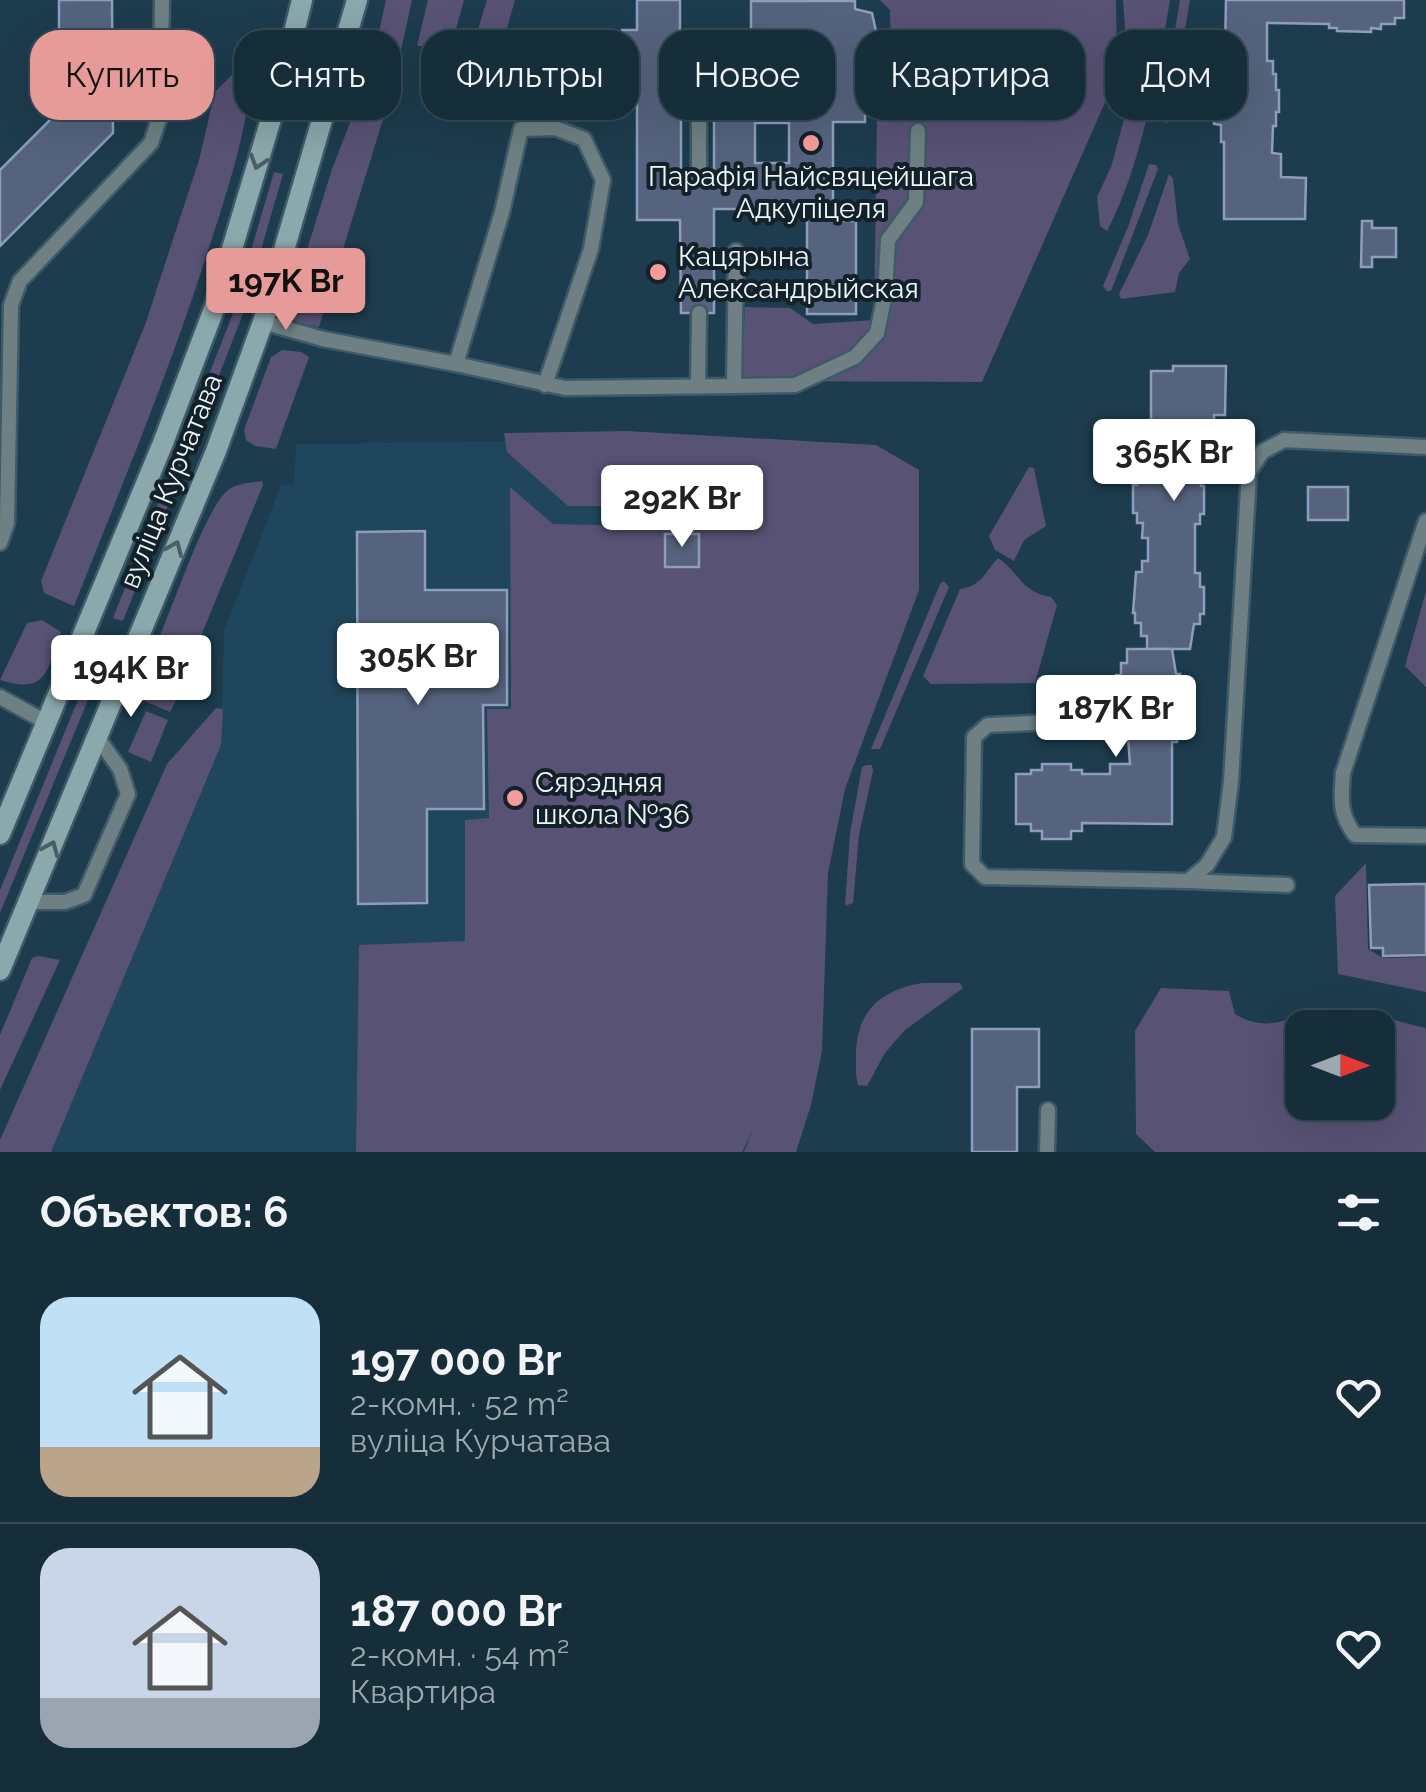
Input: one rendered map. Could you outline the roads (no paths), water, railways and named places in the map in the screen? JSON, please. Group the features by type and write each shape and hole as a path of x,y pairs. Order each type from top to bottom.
{"main road":[{"name":"вуліца Курчатава","path":"0,834 163,443 214,309 280,89 302,0"},
{"name":"вуліца Курчатава","path":"0,970 216,451 263,322 357,0"}],"lane":[{"path":"0,543 8,503 11,305 20,280 151,143 160,116 162,0"},
{"path":"699,120 699,169"},
{"path":"456,364 522,129 555,128 584,140 603,180 591,249 546,384"},
{"path":"263,322 322,339 565,388 795,385 856,357 877,333 885,294 888,240 916,202 918,132"},
{"path":"734,386 736,251"},
{"path":"698,313 698,386"},
{"path":"1188,881 1208,865 1224,837 1232,782 1248,472 1262,452 1284,440 1426,446"},
{"path":"1426,521 1342,773 1341,796 1344,821 1355,835 1426,836"},
{"path":"0,697 46,722"},
{"path":"1055,722 988,725 974,738 972,864 985,877 1287,885"},
{"path":"28,902 65,902 84,895 128,794 120,768 97,737"},
{"path":"1047,1152 1048,1110"}],"place":[{"name":"Парафія Найсвяцейшага Адкупіцеля","path":"811,143"},
{"name":"Кацярына Александрыйская","path":"658,272"},
{"name":"Сярэдняя школа №36","path":"515,798"}]}
